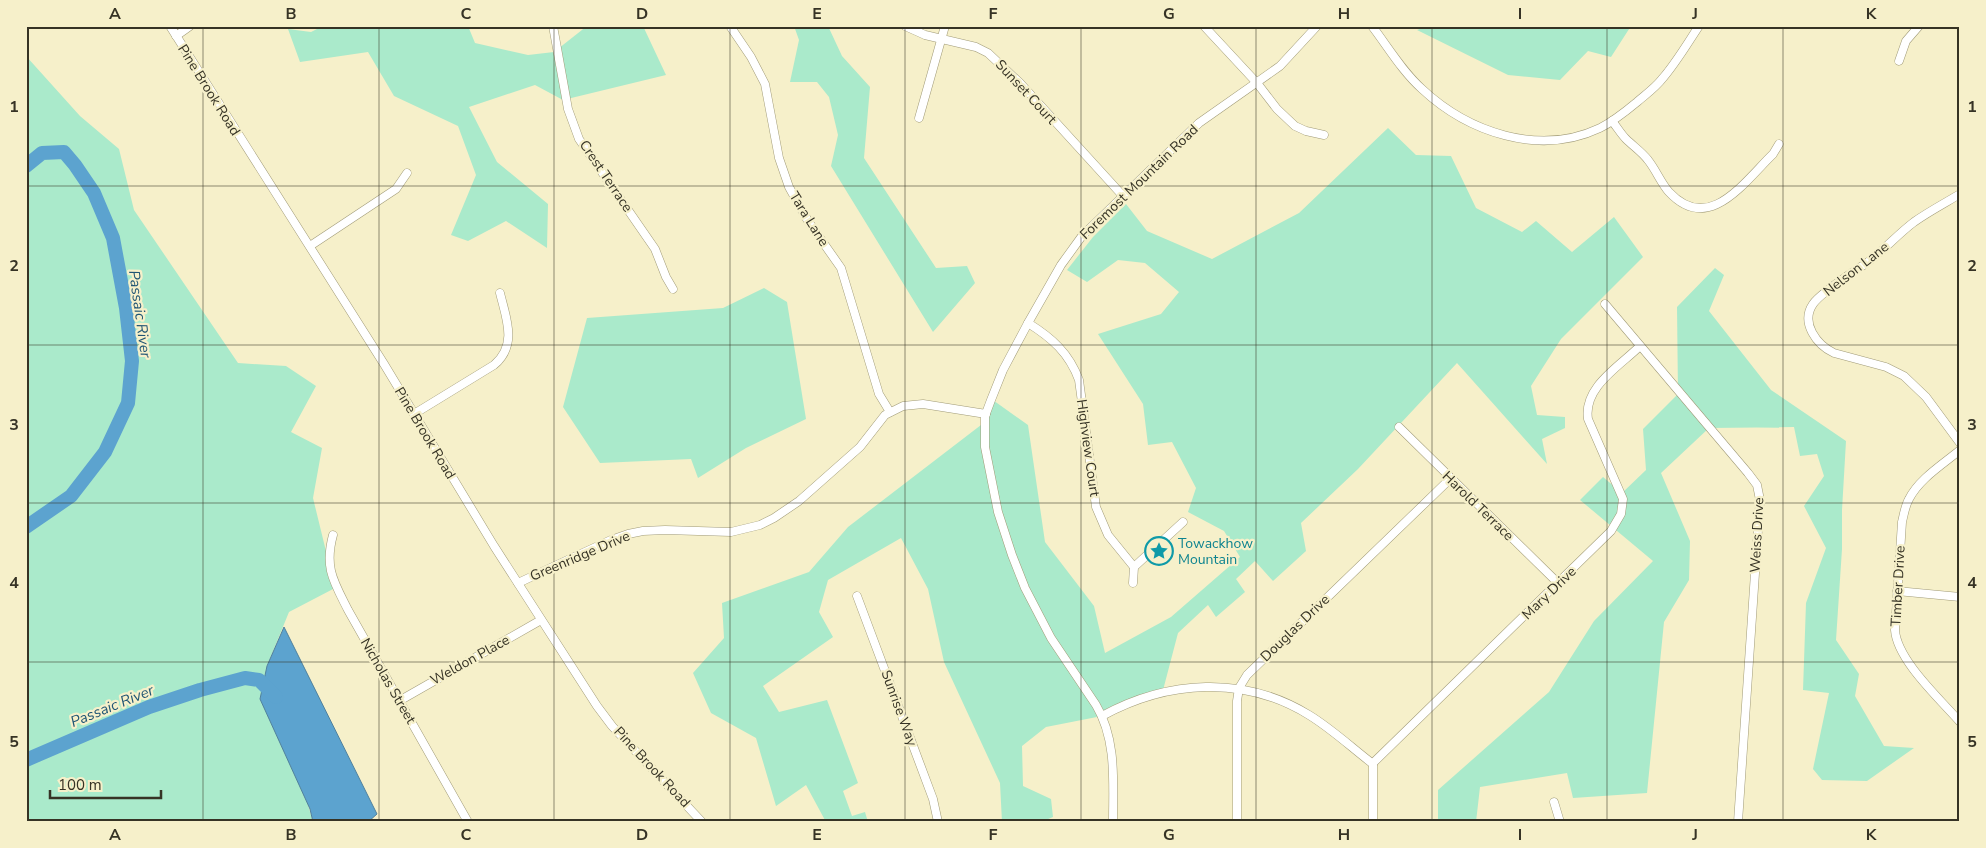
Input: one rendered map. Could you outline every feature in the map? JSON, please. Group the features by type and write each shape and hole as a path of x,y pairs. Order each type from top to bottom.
{"street":[{"name":"Pine Brook Road","path":"170,26 310,246 541,620 594,702 612,726 702,822"},
{"path":"176,36 190,26"},
{"name":"Crest Terrace","path":"553,26 568,109 579,139 655,249 673,289"},
{"name":"Tara Lane","path":"730,26 762,77 783,173 808,221 840,268 876,386 883,403 890,412"},
{"name":"Sunset Court","path":"905,26 940,40 976,47 988,53 1020,83 1122,196"},
{"path":"919,118 945,26"},
{"path":"1204,26 1257,83 1276,109 1295,126 1306,131 1324,135"},
{"name":"Foremost Mountain Road","path":"1113,822 1113,776 1108,732 1102,716 1051,638 1025,588 1012,555 998,512 988,466 985,446 986,414 1003,370 1069,252 1099,218 1199,123 1288,60 1317,26"},
{"path":"1372,26 1411,78 1422,89 1458,116 1490,132 1525,139 1555,140 1585,134 1612,121 1662,79 1699,26"},
{"path":"1899,62 1906,42 1919,26"},
{"path":"1612,121 1624,138 1646,158 1670,193 1686,205 1700,209 1710,208 1724,201 1773,154 1779,144"},
{"path":"310,246 396,189 407,173"},
{"name":"Nelson Lane","path":"1960,194 1914,222 1870,260 1822,295 1813,304 1809,318 1812,333 1825,349 1896,370 1916,385 1960,443"},
{"path":"414,414 502,358 507,349 509,334 500,292"},
{"name":"Weiss Drive","path":"1605,304 1748,473 1757,485 1760,495 1738,822"},
{"name":"Highview Court","path":"1028,323 1056,342 1066,353 1076,371 1079,380 1096,507 1108,535 1134,567"},
{"name":"Mary Drive","path":"1373,764 1611,531 1621,514 1623,499 1588,419 1587,409 1594,390 1640,346"},
{"name":"Greenridge Drive","path":"518,583 628,534 665,530 731,532 774,518 799,501 860,447 878,422 890,412 903,406 923,404 986,414"},
{"name":"Harold Terrace","path":"1399,427 1559,584"},
{"name":"Timber Drive","path":"1960,450 1920,484 1908,501 1902,522 1895,630 1900,650 1911,666 1960,722"},
{"name":"Douglas Drive","path":"1239,688 1254,668 1451,478"},
{"path":"1133,583 1134,567 1183,522"},
{"name":"Nicholas Street","path":"333,535 329,550 330,570 333,580 348,610 468,822"},
{"path":"1897,592 1960,597"},
{"name":"Sunrise Way","path":"857,596 933,799 938,822"},
{"name":"Weldon Place","path":"399,700 541,620"},
{"path":"1238,822 1237,701 1239,688"},
{"path":"1102,716 1132,701 1169,690 1239,688 1255,691 1308,714 1373,764 1373,822"},
{"path":"1554,802 1560,822"}],"green space":[{"path":"323,26 468,26 475,43 528,55 554,52 587,26 643,26 666,75 563,100 535,85 469,107 497,162 548,204 547,248 506,221 468,241 451,235 476,175 458,126 394,96 368,52 300,62 288,29 311,32"},
{"path":"794,26 828,26 842,56 870,87 864,158 936,268 967,266 975,283 933,332 831,166 838,135 829,97 817,82 790,82 799,40"},
{"path":"1429,26 1631,26 1611,57 1588,51 1560,80 1508,75 1417,30"},
{"path":"26,56 80,116 119,149 134,210 238,363 286,366 316,386 291,432 322,448 313,498 335,588 289,612 267,666 313,822 26,822"},
{"path":"1388,128 1416,155 1451,156 1476,208 1522,232 1536,221 1572,252 1614,217 1643,257 1561,339 1531,386 1537,415 1565,417 1565,428 1542,439 1547,464 1457,363 1358,469 1301,523 1306,551 1273,581 1255,561 1236,579 1245,592 1216,617 1208,605 1178,633 1162,694 1102,716 1046,727 1022,746 1023,786 1051,799 1053,817 1041,822 1002,822 1000,783 944,662 928,589 901,538 828,580 819,612 833,637 763,686 779,712 827,700 858,783 843,791 852,816 865,812 868,822 826,822 806,785 776,806 756,738 711,713 693,673 724,638 722,603 809,572 848,527 981,425 990,398 1028,425 1045,542 1094,606 1105,653 1171,617 1240,557 1224,531 1188,512 1196,488 1172,442 1148,445 1143,404 1098,334 1161,314 1179,292 1145,263 1118,260 1087,282 1067,270 1093,237 1126,204 1147,231 1212,259 1299,213"},
{"path":"1715,268 1724,275 1709,311 1771,390 1846,441 1836,640 1859,674 1855,696 1884,746 1914,748 1867,781 1822,780 1813,769 1829,693 1803,690 1806,603 1826,548 1804,506 1824,476 1817,454 1800,456 1794,427 1709,428 1661,473 1690,541 1689,580 1664,622 1647,793 1573,798 1567,773 1480,787 1476,822 1438,822 1438,790 1549,692 1594,621 1653,561 1580,500 1603,477 1622,493 1646,470 1643,429 1678,394 1677,307"},
{"path":"764,288 787,302 806,419 746,448 698,478 691,459 600,463 563,407 587,318 723,308"}],"water":[{"path":"284,627 377,814 368,822 313,822 310,809 260,699 267,666"}],"waterway":[{"name":"Passaic River","path":"26,166 42,153 64,152 94,193 113,238 126,308 132,361 128,403 105,452 71,496 26,527"},
{"name":"Passaic River","path":"26,760 149,707 200,690 245,678 259,680 276,697"}],"place":[{"name":"Towackhow Mountain","path":"1159,551"}]}
